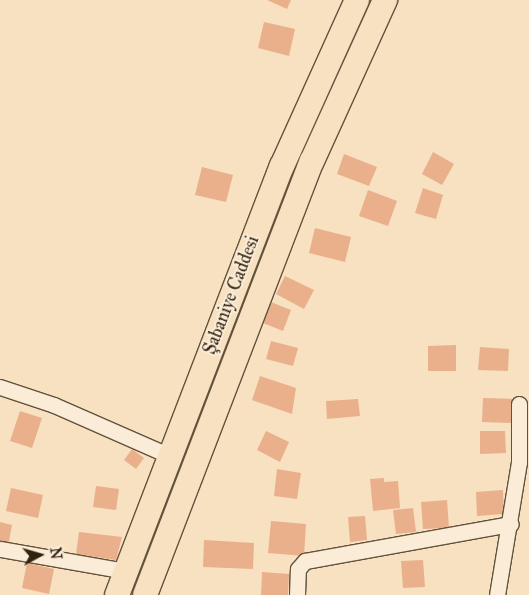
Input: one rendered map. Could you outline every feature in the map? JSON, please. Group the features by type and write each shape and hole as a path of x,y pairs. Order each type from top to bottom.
{"highway":[{"name":"Şabaniye Caddesi","path":"117,595 168,455 282,166 357,0"},
{"path":"145,595 312,161 385,0"},
{"path":"156,489 182,499"}],"street":[{"path":"0,387 54,405 168,455"},
{"path":"497,595 511,524 519,404"},
{"path":"297,595 298,569 305,561 511,524"},
{"path":"0,549 126,571"}],"building":[{"path":"267,0 291,0 287,9"},
{"path":"264,22 295,29 289,56 258,48"},
{"path":"433,152 454,164 442,185 422,174"},
{"path":"344,154 377,167 369,186 337,174"},
{"path":"202,167 233,175 226,202 195,195"},
{"path":"423,188 443,195 436,219 415,213"},
{"path":"368,190 397,201 388,226 359,216"},
{"path":"315,228 351,237 345,262 309,253"},
{"path":"285,276 314,290 304,309 276,294"},
{"path":"271,302 291,310 283,331 263,323"},
{"path":"271,341 298,348 293,366 266,359"},
{"path":"456,345 456,371 428,371 428,346"},
{"path":"480,347 509,349 508,371 478,370"},
{"path":"260,376 296,388 292,414 252,400"},
{"path":"483,398 514,399 513,423 482,422"},
{"path":"358,399 360,416 327,419 326,401"},
{"path":"20,411 42,418 32,448 10,441"},
{"path":"266,431 289,442 280,462 257,450"},
{"path":"480,431 505,431 506,453 480,454"},
{"path":"132,449 144,458 136,469 124,460"},
{"path":"277,469 301,473 297,499 274,496"},
{"path":"384,478 384,482 398,481 400,508 373,511 370,479"},
{"path":"96,486 119,489 116,510 93,507"},
{"path":"11,488 43,495 38,518 6,511"},
{"path":"503,490 504,514 477,516 476,492"},
{"path":"447,500 449,528 423,529 421,502"},
{"path":"413,508 416,532 396,534 393,510"},
{"path":"365,516 367,540 350,542 348,517"},
{"path":"271,521 306,524 304,556 268,553"},
{"path":"0,522 12,525 8,547 0,547"},
{"path":"79,532 122,537 116,560 76,554"},
{"path":"204,540 254,543 253,569 203,567"},
{"path":"423,560 425,587 403,588 401,561"},
{"path":"27,563 54,569 49,594 22,588"},
{"path":"262,572 289,574 288,595 261,595"}]}
